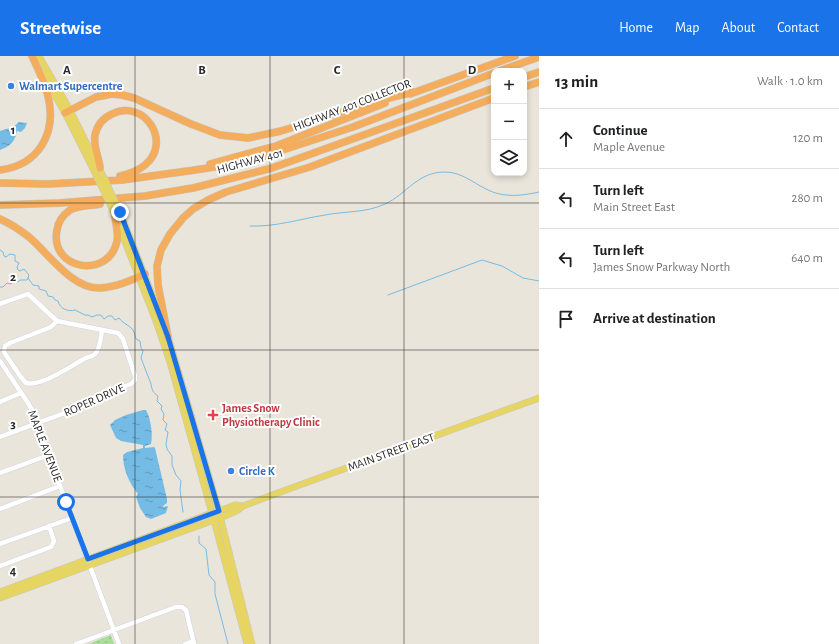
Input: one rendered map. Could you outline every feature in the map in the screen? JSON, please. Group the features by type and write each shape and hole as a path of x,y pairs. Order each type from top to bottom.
{"highway":[{"path":"0,170 22,164 37,152 48,132 51,122 51,108 48,94 32,56"},
{"name":"HIGHWAY 401 COLLECTOR","path":"195,170 276,146 414,92 515,56"},
{"path":"507,68 539,56"},
{"path":"527,76 539,72"},
{"path":"0,183 48,184 122,180 246,162 353,127 491,74"},
{"path":"527,86 539,82"},
{"name":"HIGHWAY 401","path":"0,205 45,204 144,196 193,188 272,168 491,89"},
{"path":"67,111 96,97 112,94 122,95 134,98 191,124 220,135 248,138 281,132 374,102 414,92"},
{"path":"168,337 158,285 157,266 161,250 170,234 183,218 193,209 226,192 310,167 491,99"},
{"path":"82,182 132,173 146,164 154,153 156,144 155,133 149,121 138,113 125,110 115,112 104,119 98,128 95,137 99,160 97,170"},
{"path":"117,213 118,240 114,251 107,259 97,264 84,266 72,263 63,255 57,244 56,235 59,223 64,216 79,206 98,204 121,198"},
{"path":"0,220 13,226 29,238 77,282 99,288 111,287 142,275"}],"main road":[{"path":"32,56 67,111"},
{"path":"39,56 97,170 111,206 117,213"},
{"path":"97,170 104,178 168,337 252,644"},
{"path":"142,275 217,514 247,644"},
{"name":"MAIN STREET EAST","path":"0,598 89,562 217,514 238,510 243,506 539,398"},
{"name":"MAIN STREET EAST","path":"0,592 89,562"}],"street":[{"path":"0,304 28,294 57,321 51,327 10,342 5,346 4,350 6,355 26,383 33,384 62,372 95,354 98,351 102,330"},
{"name":"ROPER DRIVE","path":"38,423 81,407 100,395 133,383 136,376 122,336 102,330 57,321"},
{"name":"MAPLE AVENUE","path":"0,361 28,402 38,423 119,644"},
{"path":"0,402 21,393"},
{"path":"0,437 38,423"},
{"path":"0,473 49,455"},
{"path":"0,508 60,486"},
{"path":"0,544 72,518"},
{"path":"0,566 51,547 54,541 49,526"},
{"path":"76,644 176,607 182,607 186,610 193,643 185,644"}],"green space":[{"path":"111,635 114,644 88,644"}],"water":[{"path":"19,122 27,123 25,128 21,132 17,131 12,143 0,150 0,131 13,127"},
{"path":"146,410 148,414 152,431 151,444 145,446 145,448 155,448 167,499 167,503 163,507 168,506 166,513 151,519 146,517 140,508 136,497 138,494 127,476 123,460 123,455 127,452 143,448 143,445 121,441 116,438 110,425 115,420 126,415"}],"waterway":[{"path":"250,226 279,224 378,207 393,200 420,179 435,173 451,172 499,194 519,195 539,192"},
{"path":"0,250 6,257 10,254 15,255 15,261 19,263 17,267 18,270 20,271 24,269 29,275 28,278 33,285 39,286 39,289 46,291 48,296 53,297 65,309 70,311 75,310 92,317 101,315 104,319 108,316 112,316 115,320 119,318 133,330 136,339 140,341 143,351 141,358 152,390 158,396 157,401 162,406 161,409 164,414 163,420 167,424 165,430 168,432 166,444 167,449 172,456 172,465 176,475 181,481 180,490 183,512"},
{"path":"388,295 482,260 502,266 523,278 539,281"},
{"path":"0,287 3,287 7,283 11,284 14,281 18,282 20,280 27,280 28,278"},
{"path":"199,536 199,543 206,549 209,575 215,582 215,594 228,644"}],"place":[{"name":"Walmart Supercentre","path":"11,86"},
{"name":"James Snow Physiotherapy Clinic","path":"213,415"},
{"name":"Circle K","path":"231,471"}],"route":[{"path":"66,502 88,559 219,511 168,337 120,212"}]}
